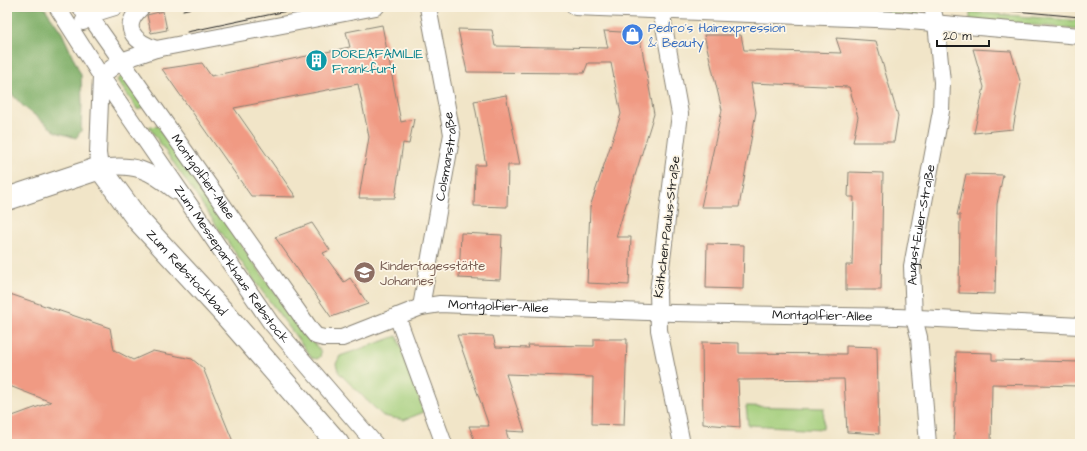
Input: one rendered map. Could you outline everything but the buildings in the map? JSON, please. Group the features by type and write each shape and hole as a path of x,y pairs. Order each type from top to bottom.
{"main road":[{"path":"7,199 100,168"},
{"name":"Zum Rebstockbad","path":"100,168 138,220 228,318 338,444"}],"street":[{"path":"56,7 79,41"},
{"path":"79,41 86,11 116,7"},
{"path":"142,7 136,12 131,24 133,35 142,44 156,49"},
{"path":"186,200 163,181 142,170 121,165 100,168 98,153 101,76 121,61 156,49 376,7"},
{"name":"Colsmanstraße","path":"421,307 452,134 428,7"},
{"path":"575,7 899,20 1080,36"},
{"name":"August-Euler-Straße","path":"928,444 918,336 914,318 912,266 943,94 936,23 932,7"},
{"name":"Käthchen-Paulus-Straße","path":"661,10 680,114 658,292 657,313 659,330 682,444"},
{"name":"Montgolfier-Allee","path":"86,11 316,336 324,338 342,338 421,307 440,304 657,313 914,318 1080,326"},
{"name":"Zum Messeparkhaus Rebstock","path":"79,41 101,76 271,323 374,444"},
{"path":"397,316 444,444"}],"green space":[{"path":"7,7 44,7 62,33 81,75 81,131 76,138 56,132 23,106 7,89"},
{"path":"804,7 904,7 917,8 919,15"},
{"path":"970,12 1080,21 1080,29 970,20"},
{"path":"124,75 145,106 138,110 117,80"},
{"path":"158,126 289,313 321,352 320,357 317,359 312,358 256,283 149,127"},
{"path":"397,336 424,412 404,420 383,416 339,373 336,364 340,356"},
{"path":"746,406 824,408 823,429 748,425"}],"tram line":[{"path":"183,10 196,7"},
{"path":"187,32 306,7"},
{"path":"972,7 1080,17"},
{"path":"1073,7 1080,8"}],"place":[{"name":"Pedro´s Hairexpression & Beauty","path":"632,35"},
{"name":"DOREAFAMILIE Frankfurt","path":"317,61"},
{"name":"Kindertagesstätte Johannes","path":"365,273"}]}
